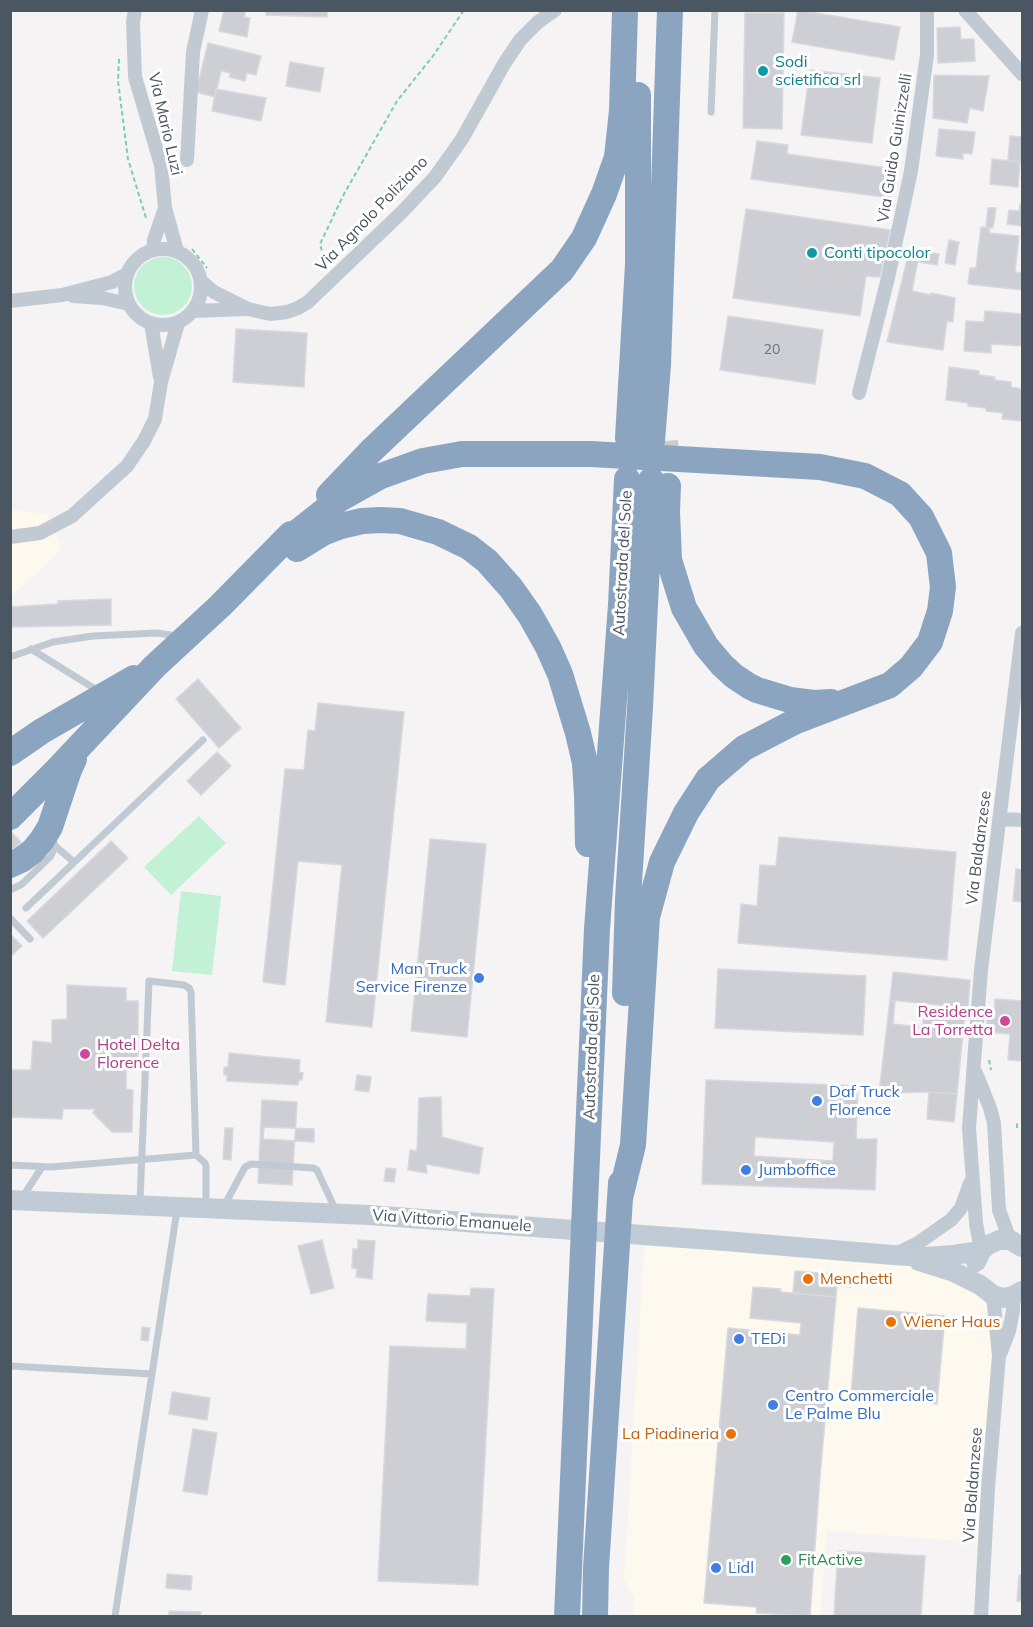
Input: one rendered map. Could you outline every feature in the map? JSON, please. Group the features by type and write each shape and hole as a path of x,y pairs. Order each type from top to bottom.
{"highway":[{"path":"639,11 638,264 649,440 658,365 670,10"},
{"path":"10,817 155,666 220,606 371,451 562,270 584,238 604,194 617,157 622,111 625,11"},
{"path":"280,546 338,500 381,476 423,461 462,454 591,454 820,467 865,476 900,494 921,517 939,553 943,587 940,611 930,642 911,667 890,685 796,721 744,748 708,779 686,813 662,862 647,917 633,1145 620,1203"},
{"path":"649,480 667,511 669,560 684,608 706,646 722,665 749,686 790,700 814,703 852,700"},
{"name":"Autostrada del Sole","path":"567,1617 597,929 621,604 649,480"},
{"name":"Autostrada del Sole","path":"595,1617 596,1568 620,1203 628,899 640,708 649,480"},
{"path":"220,606 306,542 341,526 362,521 400,521 438,531 469,547 487,561 511,588 548,647 560,674 576,725 585,763 588,854 597,929"},
{"path":"10,753 42,730 155,666"},
{"path":"10,865 33,851 42,840 53,836 69,770 80,746"}],"main road":[{"name":"Via Vittorio Emanuele","path":"16,1201 337,1213 725,1240 925,1257 981,1251 999,1240 1016,1244"},
{"path":"981,1251 975,1268 977,1278 987,1290"},
{"name":"Via Vittorio Emanuele","path":"893,1255 954,1272 1003,1298 1018,1294"}],"street":[{"name":"Via Mario Luzi","path":"135,10 133,22 135,77 161,165 165,208 177,251"},
{"path":"187,160 193,52 202,10"},
{"name":"Via Agnolo Poliziano","path":"206,278 214,292 249,309 270,314 298,308 322,289 435,177 462,139 520,40 538,22 555,10"},
{"name":"Via Guido Guinizzelli","path":"859,393 888,278 911,171 927,55 927,10"},
{"path":"965,10 1023,74"},
{"name":"Via Mario Luzi","path":"153,250 165,208"},
{"path":"153,250 177,251 186,256 206,278 199,302 186,318 178,322 160,325 151,323 134,313 129,304 125,294 127,274 133,263 142,255 153,250"},
{"path":"10,301 62,295 112,282 127,274"},
{"path":"62,295 102,298 129,304"},
{"name":"Via Agnolo Poliziano","path":"193,311 249,309"},
{"path":"10,537 40,533 72,516 127,466 144,441 155,419 161,382 178,322"},
{"path":"151,323 161,382"},
{"name":"Via Baldanzese","path":"981,1251 976,1223 969,1128 981,970 1023,633"},
{"path":"999,819 1023,820"},
{"name":"Via Baldanzese","path":"975,1068 994,1124 999,1210 1016,1244"},
{"name":"Via Baldanzese","path":"893,1255 918,1243 951,1220 961,1208 973,1172"},
{"name":"Via Baldanzese","path":"981,1617 988,1488 999,1356 987,1290"},
{"name":"Via Baldanzese","path":"999,1356 1010,1331 1018,1294"}],"lane":[{"path":"711,112 715,10"},
{"path":"10,657 53,642 93,636 156,633 186,637"},
{"path":"31,649 104,694"},
{"path":"26,908 203,740"},
{"path":"53,836 74,862"},
{"path":"10,890 22,884 51,856 53,836"},
{"path":"10,918 30,939"},
{"path":"140,1205 149,981 184,985 191,992 196,1155"},
{"path":"10,1165 42,1167 196,1155 205,1162 214,1208"},
{"path":"214,1208 244,1167 250,1164 317,1170 337,1213"},
{"path":"16,1201 42,1167"},
{"path":"115,1617 177,1206"},
{"path":"10,1366 152,1374"}],"path":[{"path":"334,260 326,268 320,244 344,194 397,101 433,56 464,10"},
{"path":"120,51 118,81 129,159 148,226"},
{"path":"402,190 432,156"},
{"path":"192,250 207,267 206,278"},
{"path":"989,1059 991,1070"},
{"path":"1017,1123 1017,1128"}],"shaded area":[{"path":"11,510 47,514 62,549 11,597"},
{"path":"649,1235 893,1255 980,1285 995,1310 985,1543 827,1531 820,1616 633,1616 634,1598 624,1579 644,1252"}],"green space":[{"path":"157,257 169,257 184,265 192,280 192,292 184,307 169,315 157,315 142,307 134,292 134,280 142,265"},
{"path":"199,816 226,843 171,895 144,867"},
{"path":"181,891 221,896 212,975 172,971"}],"building":[{"path":"224,10 246,10 244,17 250,18 247,37 219,31"},
{"path":"266,10 327,10 327,17 266,15"},
{"path":"798,10 900,27 894,60 792,42"},
{"name":"Sodi scietifica srl","path":"745,13 784,13 782,129 743,128"},
{"path":"960,27 961,39 974,39 975,61 938,63 937,28"},
{"path":"208,43 261,56 256,75 247,73 245,81 229,77 231,73 221,71 215,97 196,92"},
{"path":"290,62 324,68 320,92 286,86"},
{"path":"810,70 880,78 872,143 801,135"},
{"path":"934,75 989,76 983,111 970,108 967,123 933,118"},
{"path":"216,89 266,98 261,121 212,111"},
{"path":"939,129 975,132 972,154 963,153 963,159 936,156"},
{"path":"1010,136 1022,137 1022,162 1008,161"},
{"path":"757,141 788,145 787,154 894,169 890,198 751,179"},
{"path":"992,159 1020,162 1018,187 990,184"},
{"path":"1020,204 1022,205 1022,226 1007,224 1009,210 1019,211"},
{"path":"988,208 996,208 993,228 986,227"},
{"name":"Conti tipocolor","path":"746,209 890,230 880,277 866,276 860,316 733,298"},
{"path":"981,227 990,228 989,233 1019,236 1015,272 1022,273 1022,290 968,284 970,268 976,268"},
{"path":"949,240 959,242 955,265 945,263"},
{"path":"929,252 939,254 937,265 919,262 921,253 928,255"},
{"path":"908,256 918,260 912,291 955,298 953,322 947,321 943,350 887,342"},
{"path":"985,311 1022,314 1022,346 991,344 991,353 964,351 966,321 984,322"},
{"path":"728,316 823,330 815,384 720,370"},
{"path":"236,329 307,333 304,387 233,382"},
{"path":"949,367 979,371 979,375 1011,382 1011,387 1022,389 1022,421 1002,419 1003,413 968,406 968,403 946,400"},
{"path":"111,599 111,625 10,627 10,607 58,604 58,601"},
{"path":"198,679 241,728 219,748 176,699"},
{"path":"318,703 404,712 372,1027 326,1022 342,865 298,861 285,985 263,982 285,769 304,770 308,730 315,731"},
{"path":"217,752 231,766 201,795 187,781"},
{"path":"10,831 21,842 10,852"},
{"path":"779,837 956,852 947,960 738,943 741,904 757,906 760,865 776,866"},
{"path":"430,839 486,844 467,1037 411,1031"},
{"path":"111,841 128,858 43,938 27,921"},
{"path":"1016,869 1022,870 1022,902 1013,901"},
{"path":"10,934 22,946 10,957"},
{"path":"718,969 866,976 863,1035 715,1028"},
{"path":"893,972 970,980 968,1008 890,1000"},
{"name":"Hotel Delta Florence","path":"67,985 126,988 126,1001 138,1001 138,1065 126,1064 126,1089 133,1090 132,1132 112,1132 93,1113 95,1109 63,1109 62,1119 10,1117 10,1070 31,1070 33,1041 52,1043 52,1020 67,1019"},
{"name":"Residence La Torretta","path":"995,999 1022,1001 1022,1061 1008,1060 1010,1034 986,1032 988,1009 994,1010"},
{"path":"890,1000 895,1001 893,1024 922,1027 926,1006 965,1013 957,1094 879,1093"},
{"path":"229,1053 300,1060 299,1072 303,1073 302,1080 299,1080 298,1085 227,1081 224,1067 228,1067"},
{"path":"357,1075 371,1077 369,1092 355,1090"},
{"path":"706,1080 858,1086 856,1139 877,1139 875,1190 702,1184","holes":["755,1137 834,1142 833,1161 754,1156"]},
{"path":"929,1092 957,1094 954,1122 927,1119"},
{"path":"441,1097 442,1137 483,1148 479,1174 426,1164 427,1173 408,1170 410,1150 417,1151 419,1098"},
{"path":"262,1100 297,1102 292,1185 258,1183"},
{"path":"264,1127 314,1129 314,1142 263,1139"},
{"path":"225,1128 233,1128 231,1160 223,1159"},
{"path":"386,1168 396,1169 394,1182 384,1181"},
{"path":"322,1240 334,1288 311,1294 298,1246"},
{"path":"358,1240 375,1241 372,1279 356,1277 357,1269 352,1268 353,1249 358,1249"},
{"path":"795,1271 852,1276 851,1287 837,1286 836,1297 793,1293"},
{"name":"Centro Commerciale Le Palme Blu","path":"753,1287 836,1297 810,1616 756,1613 757,1607 704,1603 728,1328 800,1335 801,1323 750,1318"},
{"path":"471,1288 494,1289 478,1585 378,1581 390,1346 466,1349 467,1323 426,1321 428,1294 470,1296"},
{"path":"858,1308 945,1316 937,1404 851,1396"},
{"path":"142,1327 150,1328 148,1341 141,1340"},
{"path":"172,1392 210,1398 207,1420 169,1414"},
{"path":"193,1429 217,1433 207,1495 183,1491"},
{"path":"838,1551 925,1556 921,1616 834,1616"},
{"path":"167,1574 192,1576 191,1590 166,1588"},
{"path":"1019,1575 1022,1575 1022,1601 1017,1601"},
{"path":"169,1611 201,1612 200,1616 169,1616"}],"tunnel":[{"path":"665,441 668,480"}],"place":[{"name":"Sodi scietifica srl","path":"763,71"},
{"name":"Conti tipocolor","path":"812,253"},
{"name":"Man Truck Service Firenze","path":"479,978"},
{"name":"Residence La Torretta","path":"1005,1021"},
{"name":"Hotel Delta Florence","path":"85,1054"},
{"name":"Daf Truck Florence","path":"817,1101"},
{"name":"Jumboffice","path":"746,1170"},
{"name":"Menchetti","path":"808,1279"},
{"name":"Wiener Haus","path":"891,1322"},
{"name":"TEDi","path":"739,1339"},
{"name":"Centro Commerciale Le Palme Blu","path":"773,1405"},
{"name":"La Piadineria","path":"731,1434"},
{"name":"FitActive","path":"786,1560"},
{"name":"Lidl","path":"716,1568"}]}
